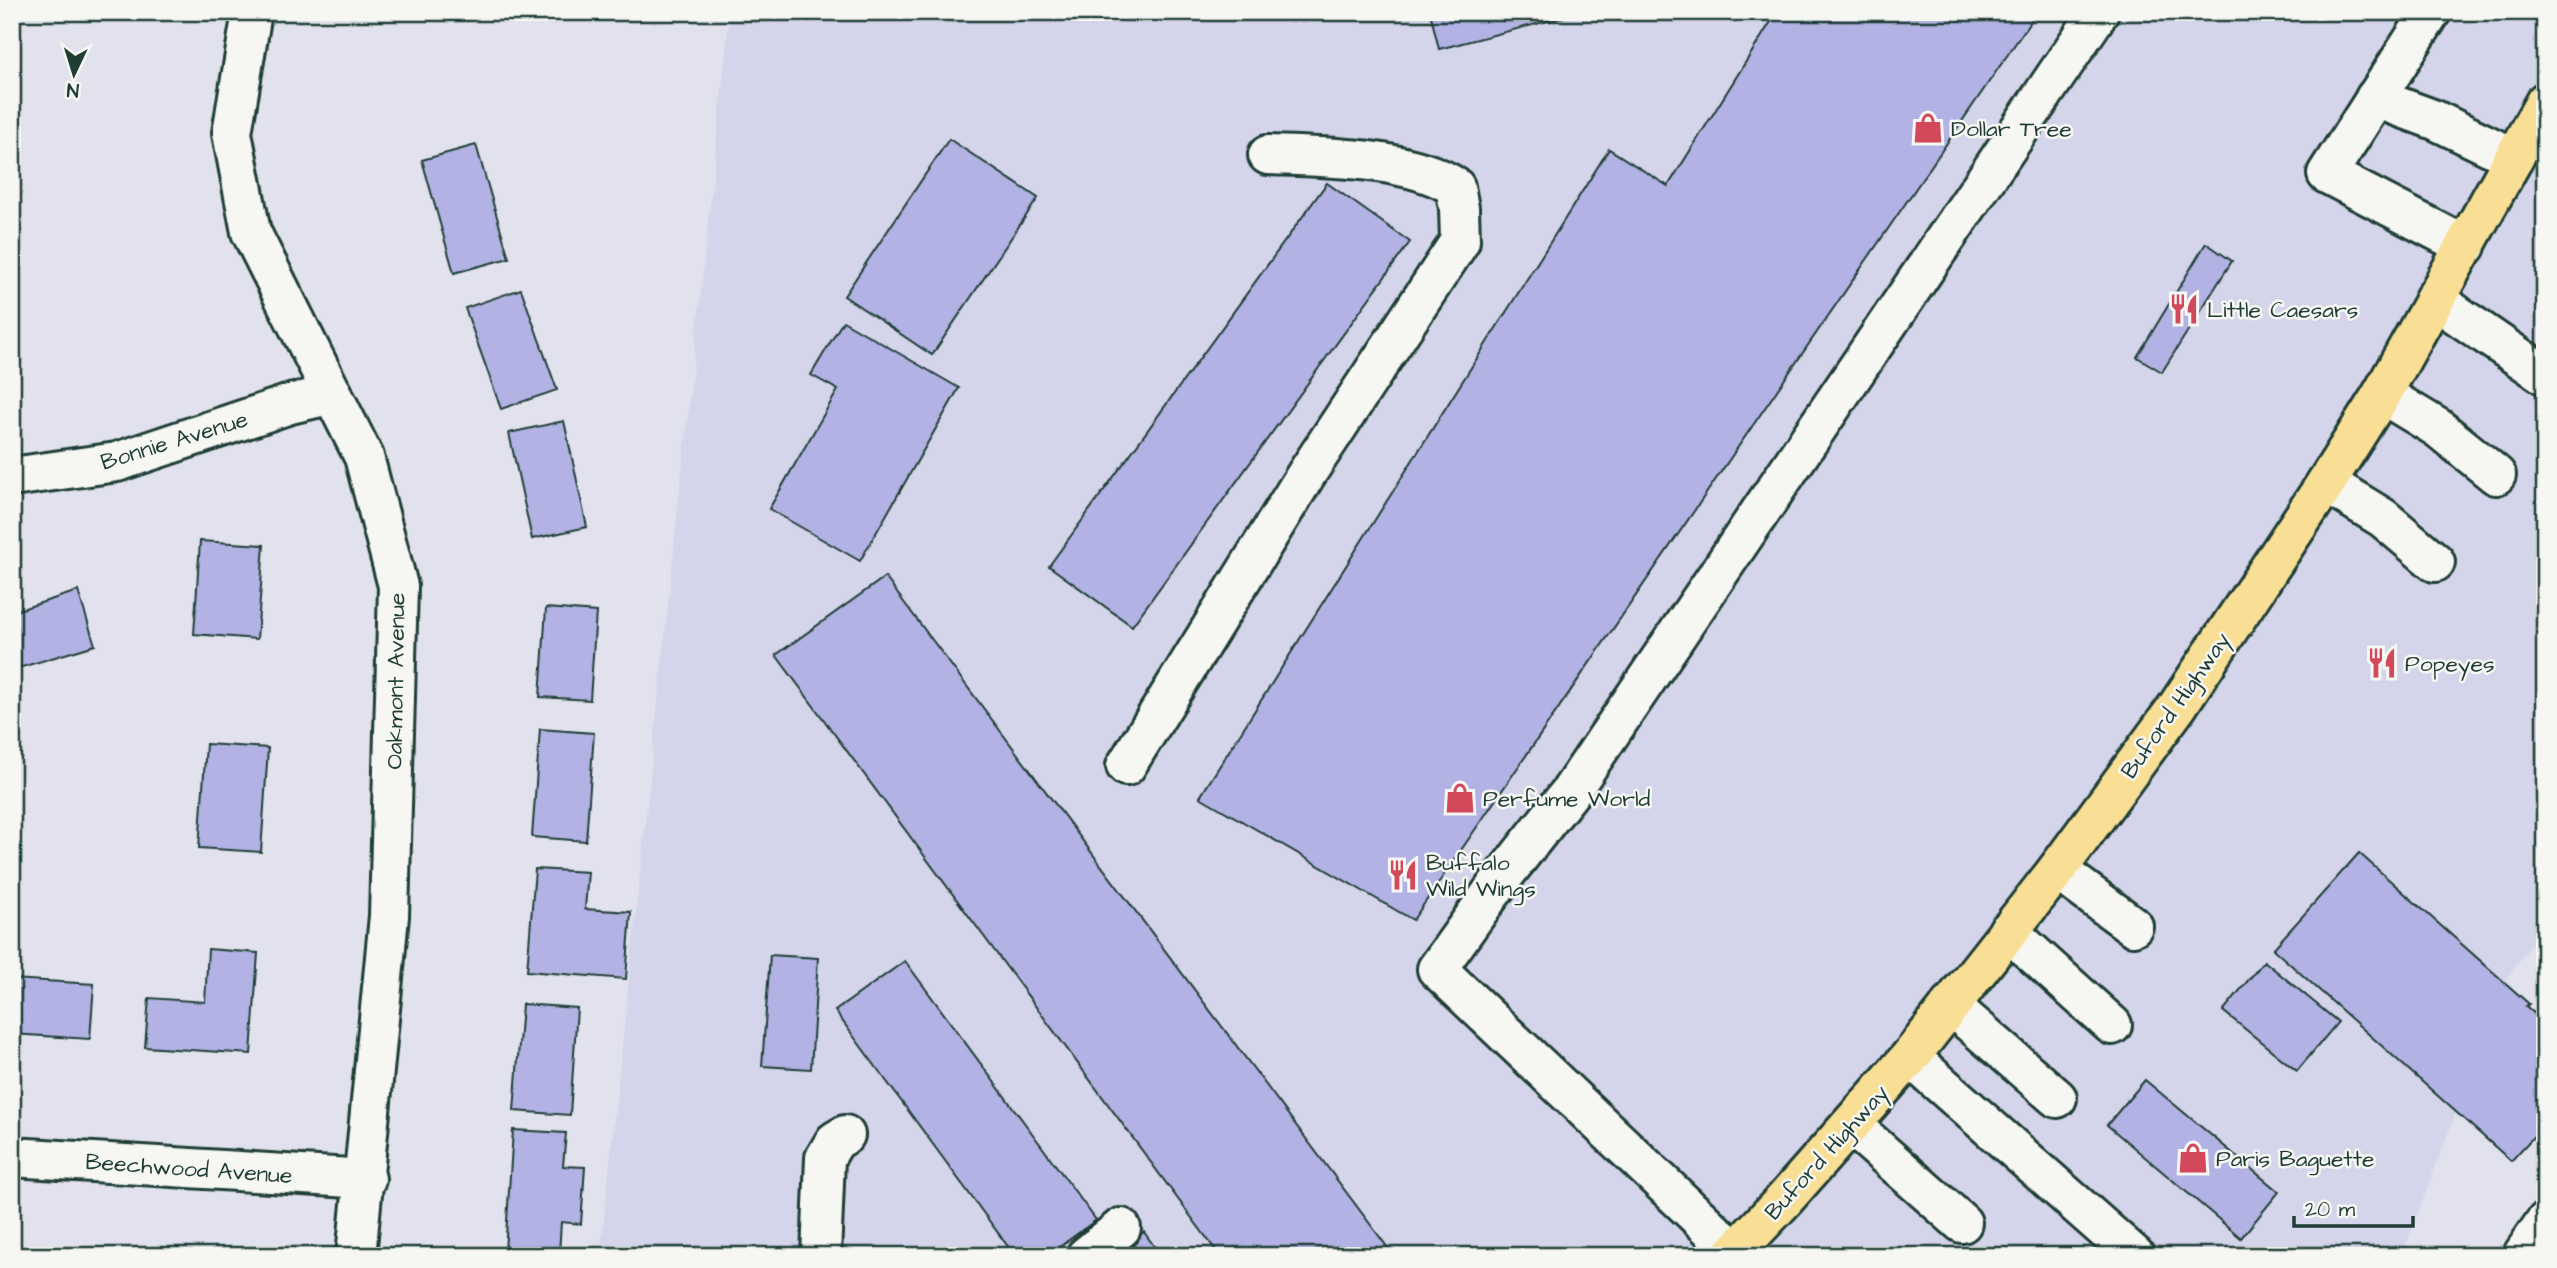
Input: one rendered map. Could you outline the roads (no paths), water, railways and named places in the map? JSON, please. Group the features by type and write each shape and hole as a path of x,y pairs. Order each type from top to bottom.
{"main road":[{"name":"Buford Highway","path":"1733,1254 1910,1057 2057,870 2177,707 2382,394 2545,102"}],"street":[{"name":"Oakmont Avenue","path":"252,12 232,132 251,232 364,457 398,586 390,916 366,1180 356,1256"},
{"path":"1733,1254 1437,970 1502,878 1571,791 2099,12"},
{"path":"2431,12 2327,174 2466,246"},
{"path":"2375,98 2435,120 2514,158"},
{"path":"1126,766 1307,473 1460,242 1455,187 1441,177 1389,165 1328,157 1268,155"},
{"path":"2434,299 2545,375"},
{"name":"Bonnie Avenue","path":"12,477 117,461 290,404 333,394"},
{"path":"2382,394 2438,428 2496,475"},
{"path":"2326,483 2383,518 2435,562"},
{"path":"2057,870 2133,926"},
{"path":"2008,932 2112,1025"},
{"path":"1950,1005 2057,1098"},
{"path":"1910,1057 2135,1256"},
{"path":"1851,1125 1962,1223"},
{"path":"821,1256 825,1158 835,1141 845,1135"},
{"name":"Beechwood Avenue","path":"12,1157 366,1180"},
{"path":"2522,1256 2545,1222"},
{"path":"1086,1256 1121,1228"}],"place":[{"name":"Dollar Tree","path":"1928,128"},
{"name":"Little Caesars","path":"2184,309"},
{"name":"Popeyes","path":"2382,663"},
{"name":"Perfume World","path":"1460,798"},
{"name":"Buffalo Wild Wings","path":"1403,875"},
{"name":"Paris Baguette","path":"2193,1158"}]}
